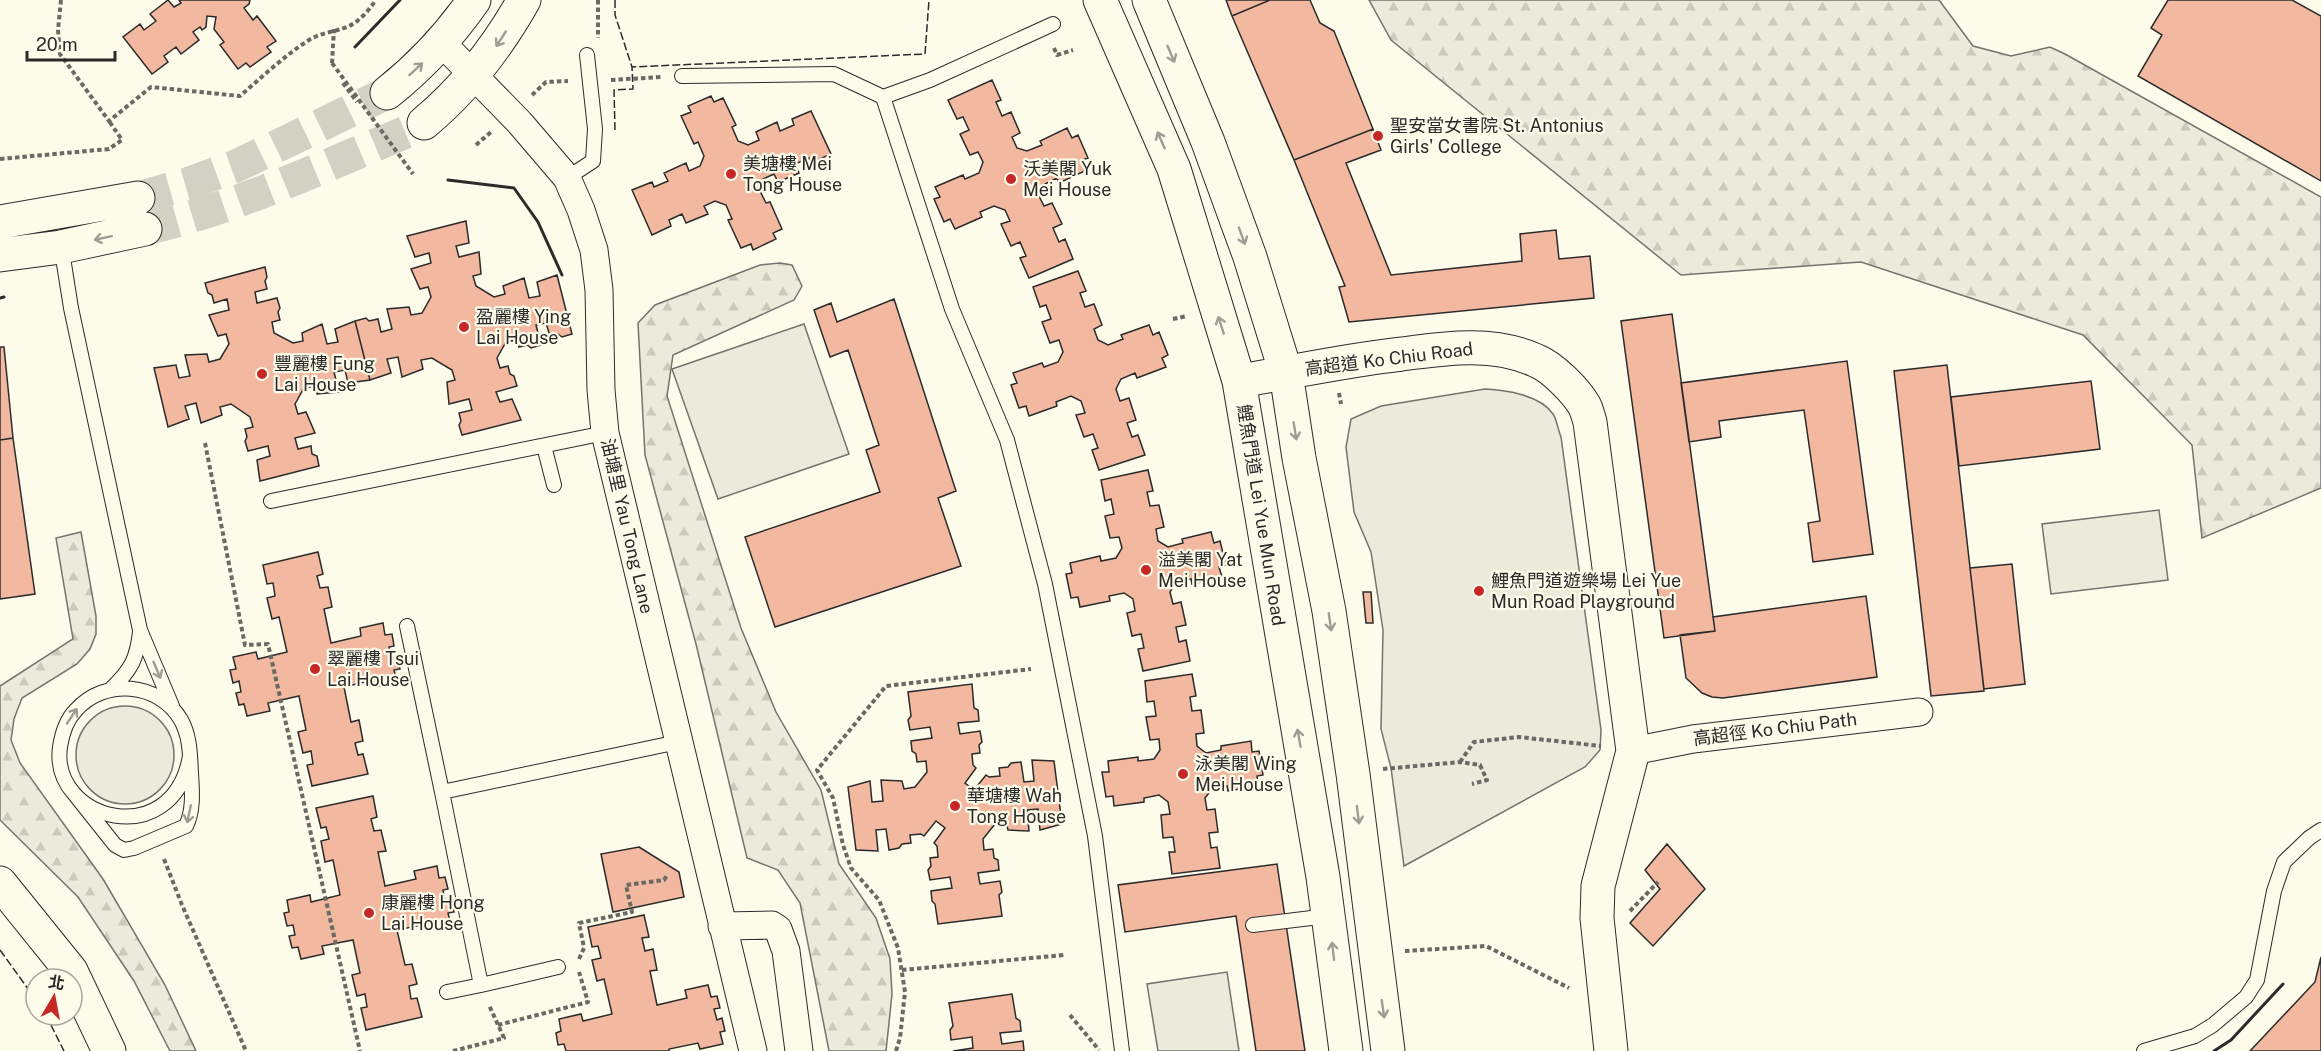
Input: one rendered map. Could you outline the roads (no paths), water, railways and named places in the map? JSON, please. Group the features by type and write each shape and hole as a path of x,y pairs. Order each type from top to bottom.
{"main road":[{"path":"387,93 413,72 442,43 474,0"},
{"path":"423,123 450,101 474,75 497,45 524,0"},
{"name":"鯉魚門道 Lei Yue Mun Road","path":"1100,0 1174,169 1239,381 1328,916 1346,1051"},
{"path":"1149,0 1208,142 1250,257 1255,281 1286,373 1299,458 1329,611 1389,1051"},
{"path":"0,255 138,198"},
{"path":"0,222 59,230 145,229"},
{"name":"高超道 Ko Chiu Road","path":"1239,381 1354,359 1482,347 1515,353 1538,361 1552,370 1584,404 1590,422 1620,749 1598,886 1597,918 1611,1051"},
{"path":"0,883 71,971 109,1051"}],"street":[{"name":"油塘里 Yau Tong Lane","path":"442,43 520,123 567,178 581,210 594,250 599,290 601,390 605,433 753,1051"},
{"name":"高超徑 Ko Chiu Path","path":"1620,749 1693,738 1919,712"},
{"path":"722,926 772,925 778,929 784,941 799,1051"}],"lane":[{"path":"682,76 834,74 883,97 930,80 1053,24"},
{"path":"567,178 593,161 595,129 587,55"},
{"path":"883,97 952,309 1007,440 1045,584 1095,836 1122,1051"},
{"path":"59,230 71,308 140,630 174,710 186,731 190,756 192,800 186,826 124,850 115,845 76,796 63,772 60,751 64,729 75,711 91,697 111,689 133,688 154,694 174,710"},
{"path":"271,501 605,433"},
{"path":"544,446 554,485"},
{"path":"407,626 481,985"},
{"path":"111,689 132,667 138,651 140,630"},
{"path":"442,792 678,742"},
{"path":"76,796 98,812 110,816 129,817 147,813 164,804 177,791 184,780 190,756"},
{"path":"2144,1051 2195,1036 2222,1018 2246,997 2257,980 2274,891 2284,862 2321,830"},
{"path":"1253,925 1328,916"},
{"path":"447,992 558,967"}],"tunnel":[{"path":"138,198 187,184 236,166 387,93"},
{"path":"145,229 245,199 424,123"}],"place":[{"name":"聖安當女書院 St. Antonius Girls' College","path":"1378,136"},
{"name":"美塘樓 Mei Tong House","path":"731,174"},
{"name":"沃美閣 Yuk Mei House","path":"1011,179"},
{"name":"盈麗樓 Ying Lai House","path":"464,327"},
{"name":"豐麗樓 Fung Lai House","path":"262,374"},
{"name":"溢美閣 Yat Mei House","path":"1146,570"},
{"name":"鯉魚門道遊樂場 Lei Yue Mun Road Playground","path":"1479,591"},
{"name":"翠麗樓 Tsui Lai House","path":"315,669"},
{"name":"泳美閣 Wing Mei House","path":"1183,774"},
{"name":"華塘樓 Wah Tong House","path":"955,806"},
{"name":"康麗樓 Hong Lai House","path":"369,913"}]}
